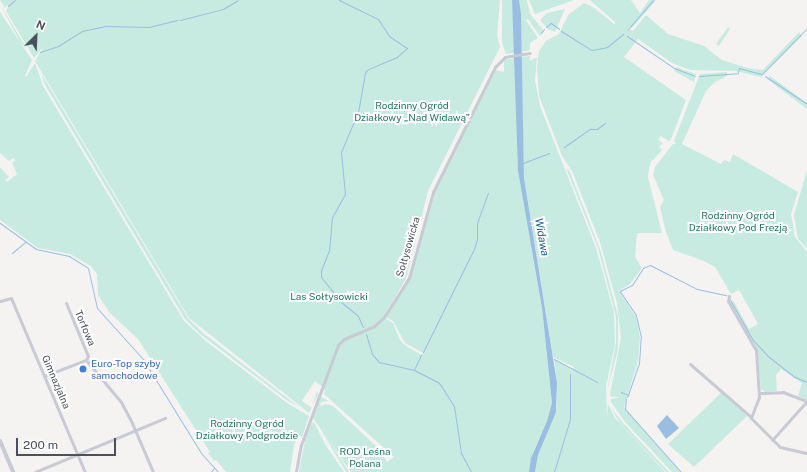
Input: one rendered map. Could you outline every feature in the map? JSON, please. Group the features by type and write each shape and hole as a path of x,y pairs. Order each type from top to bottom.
{"street":[{"name":"Sołtysowicka","path":"296,472 301,445 338,345 344,339 367,331 378,323 404,286 433,192 496,67 500,60 508,56 530,53"},
{"path":"729,296 728,301 756,350 760,393 759,401 751,417"},
{"name":"Gimnazjalna","path":"0,300 12,298 85,472"},
{"name":"Torfowa","path":"66,303 88,356 86,360"},
{"name":"Torfowa","path":"44,376 86,360"},
{"name":"Torfowa","path":"86,360 120,402 135,430 153,472"},
{"path":"690,364 697,373 723,391 751,417 772,440 784,448 807,453"},
{"path":"760,393 783,392 807,401 772,440"},
{"path":"35,472 165,418"},
{"path":"0,441 13,472"}],"green space":[{"path":"0,0 500,0 497,36 500,47 428,191 406,279 384,316 372,328 385,318 393,323 400,340 406,346 422,355 423,353 405,343 393,321 386,317 410,278 435,193 450,160 496,70 504,72 504,60 516,58 518,171 542,308 552,403 547,421 533,452 529,472 351,472 313,418 321,397 329,401 321,402 320,406 326,404 333,406 379,449 387,462 394,457 324,394 325,389 315,381 302,401 312,408 309,413 189,318 35,61 44,46 34,58 6,11 8,7 7,5 5,8"},
{"path":"502,0 512,0 515,53 506,54 502,42"},
{"path":"519,0 527,0 530,14 544,31 540,36 528,19 526,20 538,38 530,43 530,50 522,52"},
{"path":"529,0 574,0 535,14"},
{"path":"590,0 631,0 640,13 649,0 656,0 633,27 628,28 633,31 646,15 668,34 704,46 722,60 748,68 763,70 799,32 802,36 761,77 736,71 690,70 672,63 638,39 624,57 686,100 671,139 669,141 661,136 658,140 663,143 659,147 662,150 651,162 649,170 648,177 662,233 637,233 635,257 642,268 630,284 619,291 636,317 640,337 638,361 624,407 680,472 672,472 625,422 611,402 611,399 620,397 611,397 610,394 621,338 617,303 600,242 572,171 562,156 539,96 537,68 539,51 546,41 559,34 568,15 584,3 593,7 614,24 616,23"},
{"path":"0,4 27,49 20,42"},
{"path":"565,9 555,32 548,29 540,20 547,13"},
{"name":"Rodzinny Ogród Działkowy Podgrodzie","path":"0,12 32,60 25,76 26,77 35,63 43,86 184,321 207,342 287,403 309,416 302,437 298,435 294,445 290,472 226,472 208,453 210,452 138,339 109,312 98,295 97,274 91,266 70,254 38,248 0,220 0,167 9,177 5,180 7,182 17,174 12,163 15,160 13,158 9,161 0,153"},
{"path":"728,27 730,29 719,46 716,44"},
{"path":"530,56 530,61 537,57 535,80 540,106 596,248 614,313 615,344 606,386 607,418 608,404 615,418 665,472 535,472 538,455 557,407 557,383 554,359 572,370 574,367 553,357 524,178 521,57"},
{"path":"676,67 696,74 694,82 674,71"},
{"name":"Rodzinny Ogród Działkowy Pod Frezją","path":"727,72 727,76 715,82 706,91 682,144 721,164 724,160 730,162 733,154 798,192 791,214 795,237 807,252 807,400 798,396 802,383 781,369 776,375 777,391 765,392 761,389 757,350 729,299 734,302 749,329 758,324 739,290 731,294 715,267 704,261 673,250 666,232 660,207 664,200 653,175 655,167 673,144 676,144 674,141 700,74"},
{"path":"41,73 188,318 202,332 299,407 288,401 200,334 185,319 45,85"},
{"path":"770,76 807,103 807,109 767,79"},
{"path":"566,168 570,172 601,252 618,316 618,349 607,392 616,343 616,317 598,248"},
{"path":"807,170 807,248 798,239 794,215"},
{"path":"317,391 318,395 313,406"},
{"path":"722,392 747,416 694,467 668,444"},
{"path":"609,405 623,423 669,472 666,472 620,423"},
{"name":"ROD Leśna Polana","path":"314,422 325,444 344,472 299,472 305,440 311,424"},
{"path":"322,430 349,472 346,472"}],"water":[{"path":"512,0 519,0 521,14 524,178 557,383 556,412 538,455 535,472 529,472 531,458 547,421 552,403 542,308 518,171"},
{"path":"667,415 679,428 666,439 657,426"}],"waterway":[{"path":"8,6 15,0"},
{"path":"180,20 223,9 238,0"},
{"path":"339,0 378,19 389,36 407,48 397,57 367,70 365,73 358,112 341,152 345,194 332,217 329,250 321,271 321,277 341,302 358,316 363,327"},
{"path":"628,29 653,0"},
{"path":"40,52 58,46 82,31 106,26 149,27 177,20"},
{"path":"546,27 551,23 559,29"},
{"path":"738,72 739,68 762,74 807,28"},
{"path":"541,33 544,29"},
{"path":"561,31 592,50 607,47 623,34"},
{"path":"627,36 674,68 695,76"},
{"path":"699,76 738,73"},
{"path":"765,76 807,104"},
{"path":"564,147 590,129 597,129 605,123"},
{"path":"523,163 549,153"},
{"path":"423,352 474,249 477,240 477,223 488,193"},
{"path":"0,223 36,249 69,256 88,268 97,308 143,359 201,453 218,472"},
{"path":"12,253 25,242"},
{"path":"628,395 639,363 641,337 636,315 620,291 632,285 643,268 650,265 697,289 726,295"},
{"path":"729,298 753,340 769,357 795,377 807,382"},
{"path":"366,334 372,354 379,362 414,370 438,382 442,387 454,406 461,453 471,472"},
{"path":"414,370 421,355"},
{"path":"554,359 597,382"},
{"path":"554,472 570,419 570,374"},
{"path":"621,392 628,395 627,397"},
{"path":"626,399 625,409 681,472"},
{"path":"211,472 214,468"}],"place":[{"name":"Euro-Top szyby samochodowe","path":"83,369"}],"park label":[{"name":"Rodzinny Ogród Działkowy „Nad Widawą”","path":"412,110"},
{"name":"Las Sołtysowicki","path":"329,297"}],"water label":[{"name":"Widawa","path":"542,237"}]}
